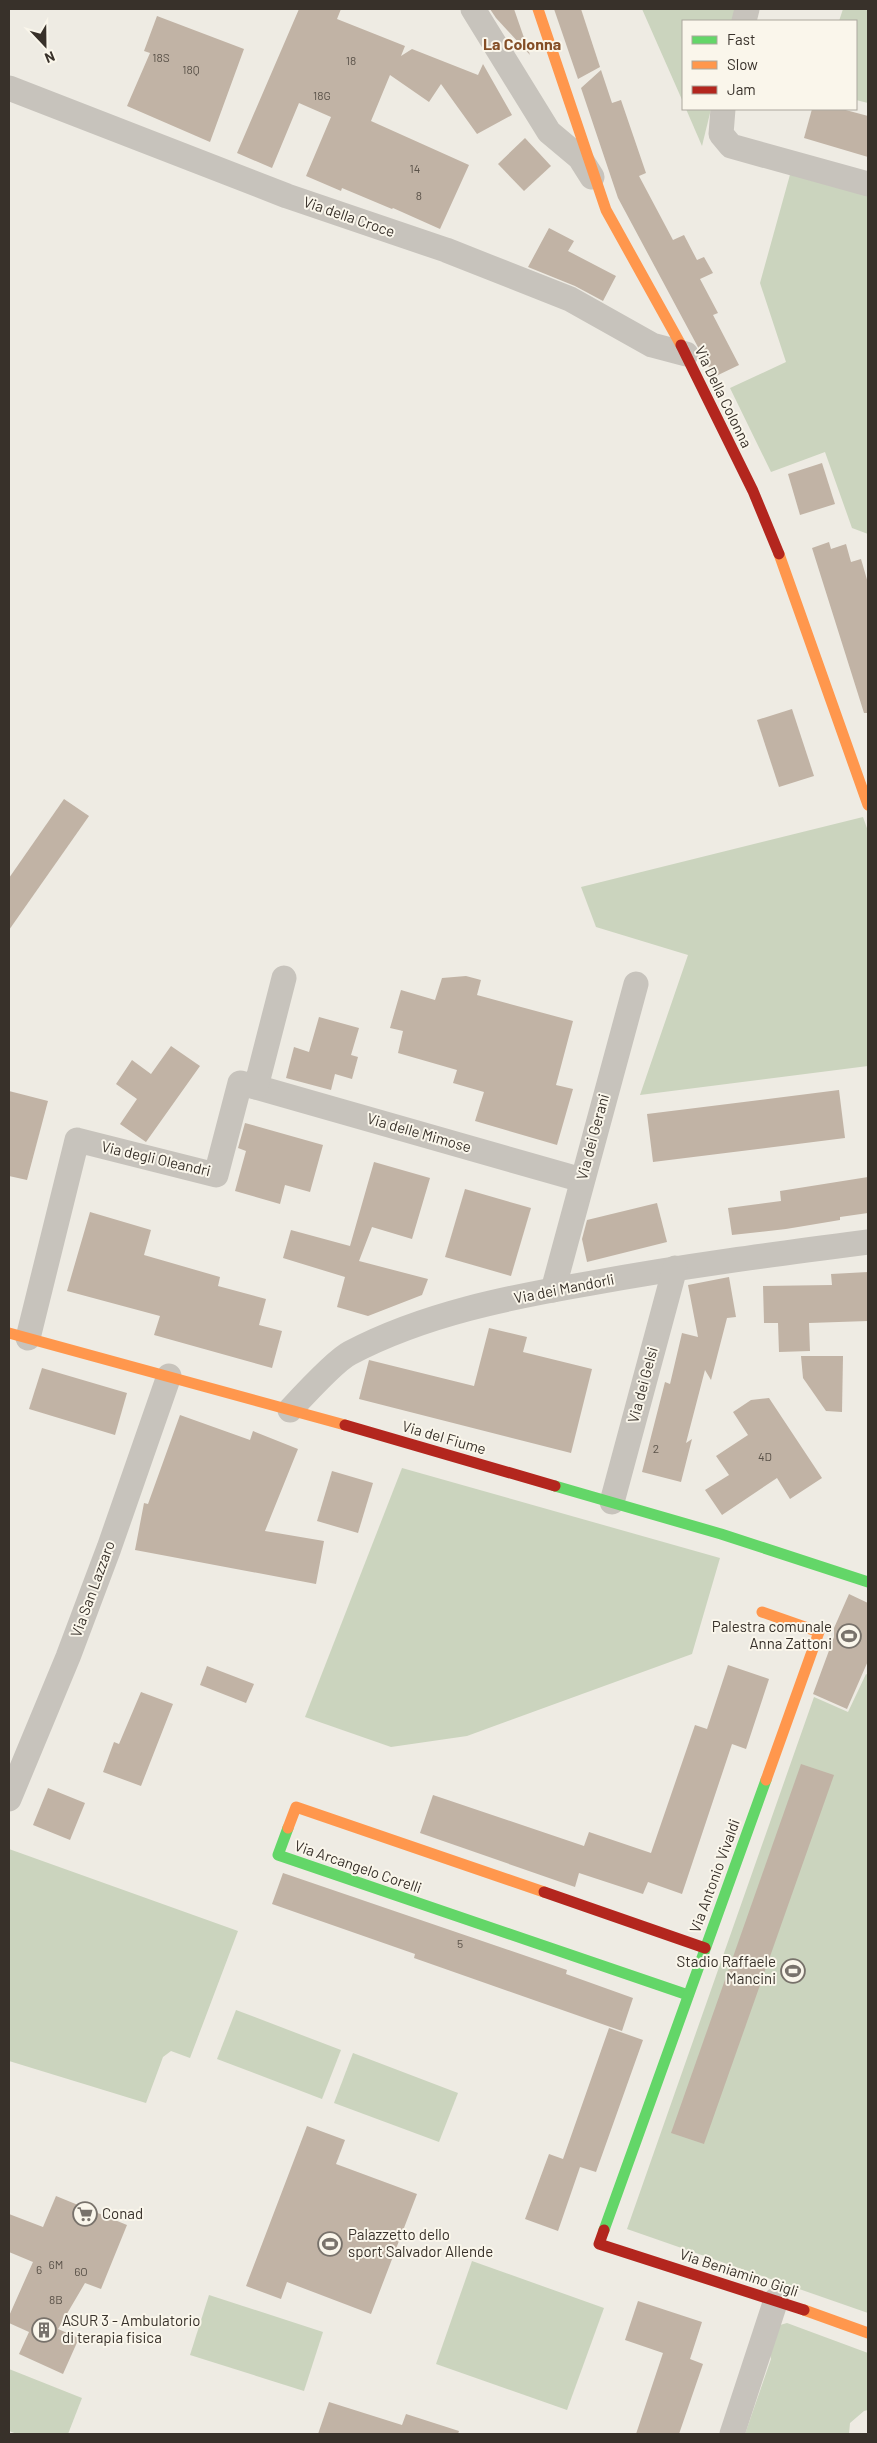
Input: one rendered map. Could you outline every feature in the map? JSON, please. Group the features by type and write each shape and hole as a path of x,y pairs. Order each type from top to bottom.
{"street":[{"path":"473,9 549,132 580,158 600,190"},
{"name":"Via Della Colonna","path":"538,9 606,210 686,354 753,491 775,542 868,805"},
{"name":"Via della Croce","path":"9,88 287,196 446,250 570,300 652,345 686,354"},
{"path":"722,113 721,134 731,146 868,184"},
{"path":"256,1087 284,978"},
{"name":"Via dei Gerani","path":"553,1290 636,984"},
{"name":"Via degli Oleandri","path":"18,1335 77,1140 216,1175 240,1083 256,1087"},
{"name":"Via delle Mimose","path":"256,1087 582,1180"},
{"name":"Via dei Mandorli","path":"290,1410 348,1354 410,1327 475,1307 553,1290 675,1268 868,1242"},
{"name":"Via dei Gelsi","path":"612,1502 675,1268"},
{"name":"Via del Fiume","path":"18,1335 612,1502 731,1537 868,1582"},
{"name":"Via San Lazzaro","path":"9,1799 71,1648 109,1548 169,1376"},
{"name":"Via Antonio Vivaldi","path":"599,2244 819,1632 762,1612"},
{"name":"Via Arcangelo Corelli","path":"688,1995 278,1855 296,1807 706,1948"},
{"name":"Via Beniamino Gigli","path":"599,2244 776,2300 868,2333"},
{"path":"732,2434 776,2300"}],"green space":[{"path":"642,9 735,9 732,20 682,20 682,100"},
{"path":"843,9 868,9 868,103 857,100 857,20 839,20"},
{"path":"686,110 711,110 702,146"},
{"path":"791,171 868,192 868,534 852,528 825,452 771,472 730,388 786,362 760,283"},
{"path":"863,817 868,831 868,1066 640,1095 688,955 596,927 581,887"},
{"path":"402,1468 720,1558 692,1654 467,1736 391,1747 305,1717"},
{"name":"Stadio Raffaele Mancini","path":"866,1674 868,1675 868,2313 627,2229 814,1697 848,1712"},
{"path":"9,1849 238,1931 190,2058 171,2051 163,2057 146,2103 9,2061"},
{"path":"236,2010 341,2050 322,2099 217,2059"},
{"path":"353,2053 458,2093 439,2142 334,2103"},
{"path":"472,2261 604,2308 567,2410 436,2364"},
{"path":"209,2295 323,2332 304,2391 190,2355"},
{"path":"787,2323 868,2353 868,2410 864,2411 850,2423 849,2434 745,2434 771,2359 767,2342 773,2327"},
{"path":"9,2369 82,2398 68,2434 17,2434 9,2431"}],"building":[{"path":"299,9 341,9 337,19 405,46 401,56 412,49 478,75 483,64 512,115 477,134 441,84 429,102 390,75 371,121 469,165 440,229 393,208 342,188 341,191 306,176 331,117 299,103 272,168 237,153"},
{"path":"490,9 514,9 530,55 496,18"},
{"path":"554,9 581,9 600,67 578,79"},
{"path":"157,16 244,49 210,142 127,106 150,53 144,51"},
{"path":"601,70 612,103 621,100 646,173 639,176 673,240 684,235 697,260 704,257 713,273 700,279 718,313 713,315 739,365 714,377 618,198 581,88"},
{"path":"812,110 846,110 868,116 868,157 804,138"},
{"path":"525,138 551,166 524,191 498,164"},
{"path":"549,228 574,241 568,251 616,276 603,301 575,286 528,267"},
{"path":"822,463 835,504 800,515 788,474"},
{"path":"829,542 831,549 846,544 851,562 861,559 868,583 868,713 864,713 812,548"},
{"path":"792,709 814,776 779,787 757,720"},
{"path":"64,799 89,816 9,930 9,878"},
{"path":"466,976 481,980 477,995 573,1021 556,1085 573,1089 557,1145 475,1121 484,1092 453,1083 457,1070 398,1053 403,1031 390,1028 401,990 435,1000 442,978"},
{"path":"319,1017 359,1028 351,1055 358,1057 352,1079 335,1074 331,1090 286,1078 294,1047 309,1052"},
{"path":"171,1046 200,1066 146,1142 120,1124 137,1099 116,1084 132,1060 151,1074"},
{"path":"839,1090 845,1138 653,1162 647,1114"},
{"path":"9,1091 48,1101 27,1180 9,1176"},
{"path":"245,1123 323,1145 310,1192 285,1185 280,1204 235,1191 246,1151 238,1148"},
{"path":"374,1162 430,1178 412,1239 372,1227 359,1261 428,1279 422,1295 368,1316 337,1307 345,1277 283,1258 291,1230 350,1246"},
{"path":"868,1177 868,1213 840,1217 840,1220 786,1229 732,1235 728,1208 781,1201 780,1191"},
{"path":"465,1189 531,1208 511,1276 445,1257"},
{"path":"657,1203 667,1242 587,1262 582,1239 587,1220"},
{"path":"90,1212 151,1230 144,1255 220,1277 218,1286 266,1299 259,1325 282,1331 272,1368 154,1335 160,1316 67,1291"},
{"path":"868,1272 868,1321 809,1323 810,1351 779,1352 778,1323 764,1323 763,1286 832,1285 831,1274"},
{"path":"729,1277 736,1317 727,1318 711,1380 705,1370 686,1443 692,1439 681,1482 642,1472 665,1382 670,1384 682,1333 698,1337 688,1285"},
{"path":"489,1328 527,1337 523,1352 592,1369 571,1453 359,1399 369,1360 474,1386"},
{"path":"801,1356 843,1356 842,1412 826,1411 803,1378"},
{"path":"42,1368 127,1393 115,1435 29,1409"},
{"path":"769,1398 822,1478 790,1499 777,1478 722,1515 705,1490 729,1475 716,1456 748,1435 733,1412 751,1400"},
{"path":"180,1415 250,1440 253,1431 298,1449 265,1531 324,1541 316,1584 135,1550 144,1503 148,1504"},
{"path":"332,1471 373,1483 358,1533 317,1521"},
{"name":"Palestra comunale Anna Zattoni","path":"849,1594 868,1603 868,1661 847,1709 813,1694 834,1637 834,1628"},
{"path":"728,1665 769,1679 746,1749 732,1744 682,1894 648,1882 643,1894 579,1873 575,1887 420,1833 433,1795 584,1846 589,1832 651,1853 695,1725 707,1729"},
{"path":"207,1666 254,1684 246,1703 200,1685"},
{"path":"141,1692 173,1704 141,1786 103,1772 114,1742 119,1744"},
{"path":"801,1764 834,1775 704,2144 671,2133"},
{"path":"48,1788 85,1803 70,1840 33,1825"},
{"path":"283,1873 567,1970 566,1974 633,1998 622,2031 414,1958 415,1954 272,1904"},
{"path":"609,2028 643,2040 596,2172 580,2167 558,2231 525,2219 549,2154 563,2159"},
{"name":"Palazzetto dello sport Salvador Allende","path":"307,2126 345,2140 336,2164 417,2194 371,2314 287,2282 281,2299 246,2286"},
{"path":"56,2196 127,2225 101,2289 85,2283 58,2329 79,2338 63,2374 19,2354 29,2332 9,2323 9,2316 33,2262 9,2252 9,2214 43,2227"},
{"path":"638,2301 702,2322 690,2359 703,2364 679,2434 636,2434 663,2353 625,2340"},
{"path":"329,2402 402,2425 406,2414 459,2431 458,2434 318,2434"}],"traffic: fast":[{"path":"555,1486 721,1534 868,1582"},
{"path":"604,2230 766,1780"},
{"path":"288,1828 278,1855 688,1995"}],"traffic: slow":[{"path":"538,9 606,210 681,345"},
{"path":"779,554 868,805"},
{"path":"9,1333 345,1425"},
{"path":"762,1612 819,1632 766,1780"},
{"path":"288,1828 296,1807 544,1892"},
{"path":"804,2310 868,2333"}],"traffic: jam":[{"path":"681,345 753,491 779,554"},
{"path":"345,1425 555,1486"},
{"path":"544,1892 705,1948"},
{"path":"604,2230 599,2244 804,2310"}],"place":[{"name":"Palestra comunale Anna Zattoni","path":"849,1636"},
{"name":"Stadio Raffaele Mancini","path":"793,1971"},
{"name":"Conad","path":"85,2214"},
{"name":"Palazzetto dello sport Salvador Allende","path":"330,2244"},
{"name":"ASUR 3 - Ambulatorio di terapia fisica","path":"44,2330"}],"district":[{"name":"La Colonna","path":"522,44"}]}
